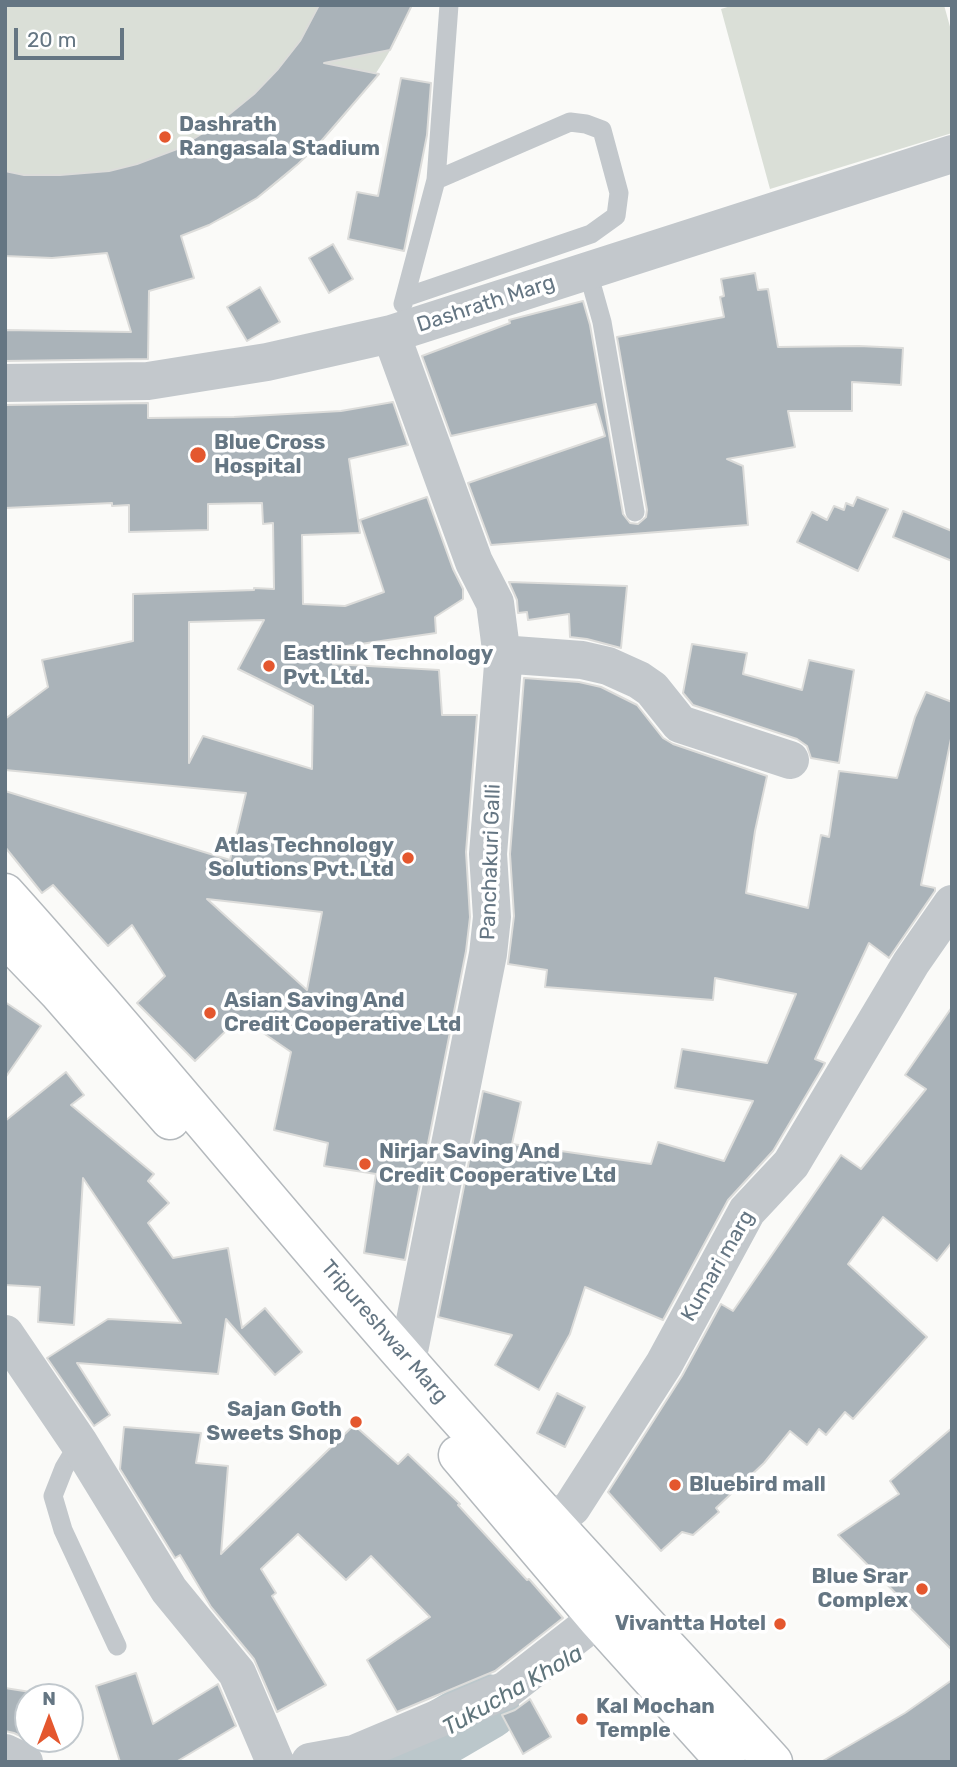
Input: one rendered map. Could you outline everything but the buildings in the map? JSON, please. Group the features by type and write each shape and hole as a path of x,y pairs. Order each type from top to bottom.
{"highway":[{"name":"Tripureshwar Marg","path":"5,893 12,936 58,992 290,1258 597,1619 726,1762"},
{"name":"Tripureshwar Marg","path":"12,936 156,1063 407,1360 773,1762"}],"street":[{"name":"Dashrath Marg","path":"5,383 148,381 267,362 391,334 952,154"},
{"name":"Panchakuri Galli","path":"391,334 474,562 495,603 503,665 488,854 492,917 488,954 407,1360"},
{"path":"500,654 582,660 608,666 652,689 680,724 790,760"},
{"name":"Kumari marg","path":"553,1523 572,1507 629,1419 664,1364 747,1211 792,1164 911,963 952,904"},
{"path":"5,1334 79,1443 169,1590 237,1672 275,1762"},
{"path":"310,1762 354,1754 506,1690 597,1619"},
{"path":"5,1754 24,1762"}],"lane":[{"path":"391,334 406,297 436,180 449,5"},
{"path":"406,297 591,234 616,216 619,193 602,130 586,124 570,122 436,180"},
{"path":"587,272 602,322 635,512"},
{"path":"79,1443 64,1468 53,1496 63,1530 117,1646"}],"shaded area":[{"name":"Dashrath Rangasala Stadium","path":"5,5 411,5 398,36 379,68 330,133 301,163 239,210 204,227 142,243 67,256 27,257 5,256"},
{"path":"734,5 944,5 952,34 952,133 770,189 721,9"}],"waterway":[{"name":"Tukucha Khola","path":"392,1762 486,1707"}],"place":[{"name":"Dashrath Rangasala Stadium","path":"165,137"},
{"name":"Blue Cross Hospital","path":"198,455"},
{"name":"Eastlink Technology Pvt. Ltd.","path":"269,666"},
{"name":"Atlas Technology Solutions Pvt. Ltd","path":"408,858"},
{"name":"Asian Saving And Credit Cooperative Ltd","path":"210,1013"},
{"name":"Nirjar Saving And Credit Cooperative Ltd","path":"365,1164"},
{"name":"Sajan Goth Sweets Shop","path":"356,1422"},
{"name":"Bluebird mall","path":"675,1485"},
{"name":"Blue Srar Complex","path":"922,1589"},
{"name":"Vivantta Hotel","path":"780,1624"},
{"name":"Kal Mochan Temple","path":"582,1719"}]}
